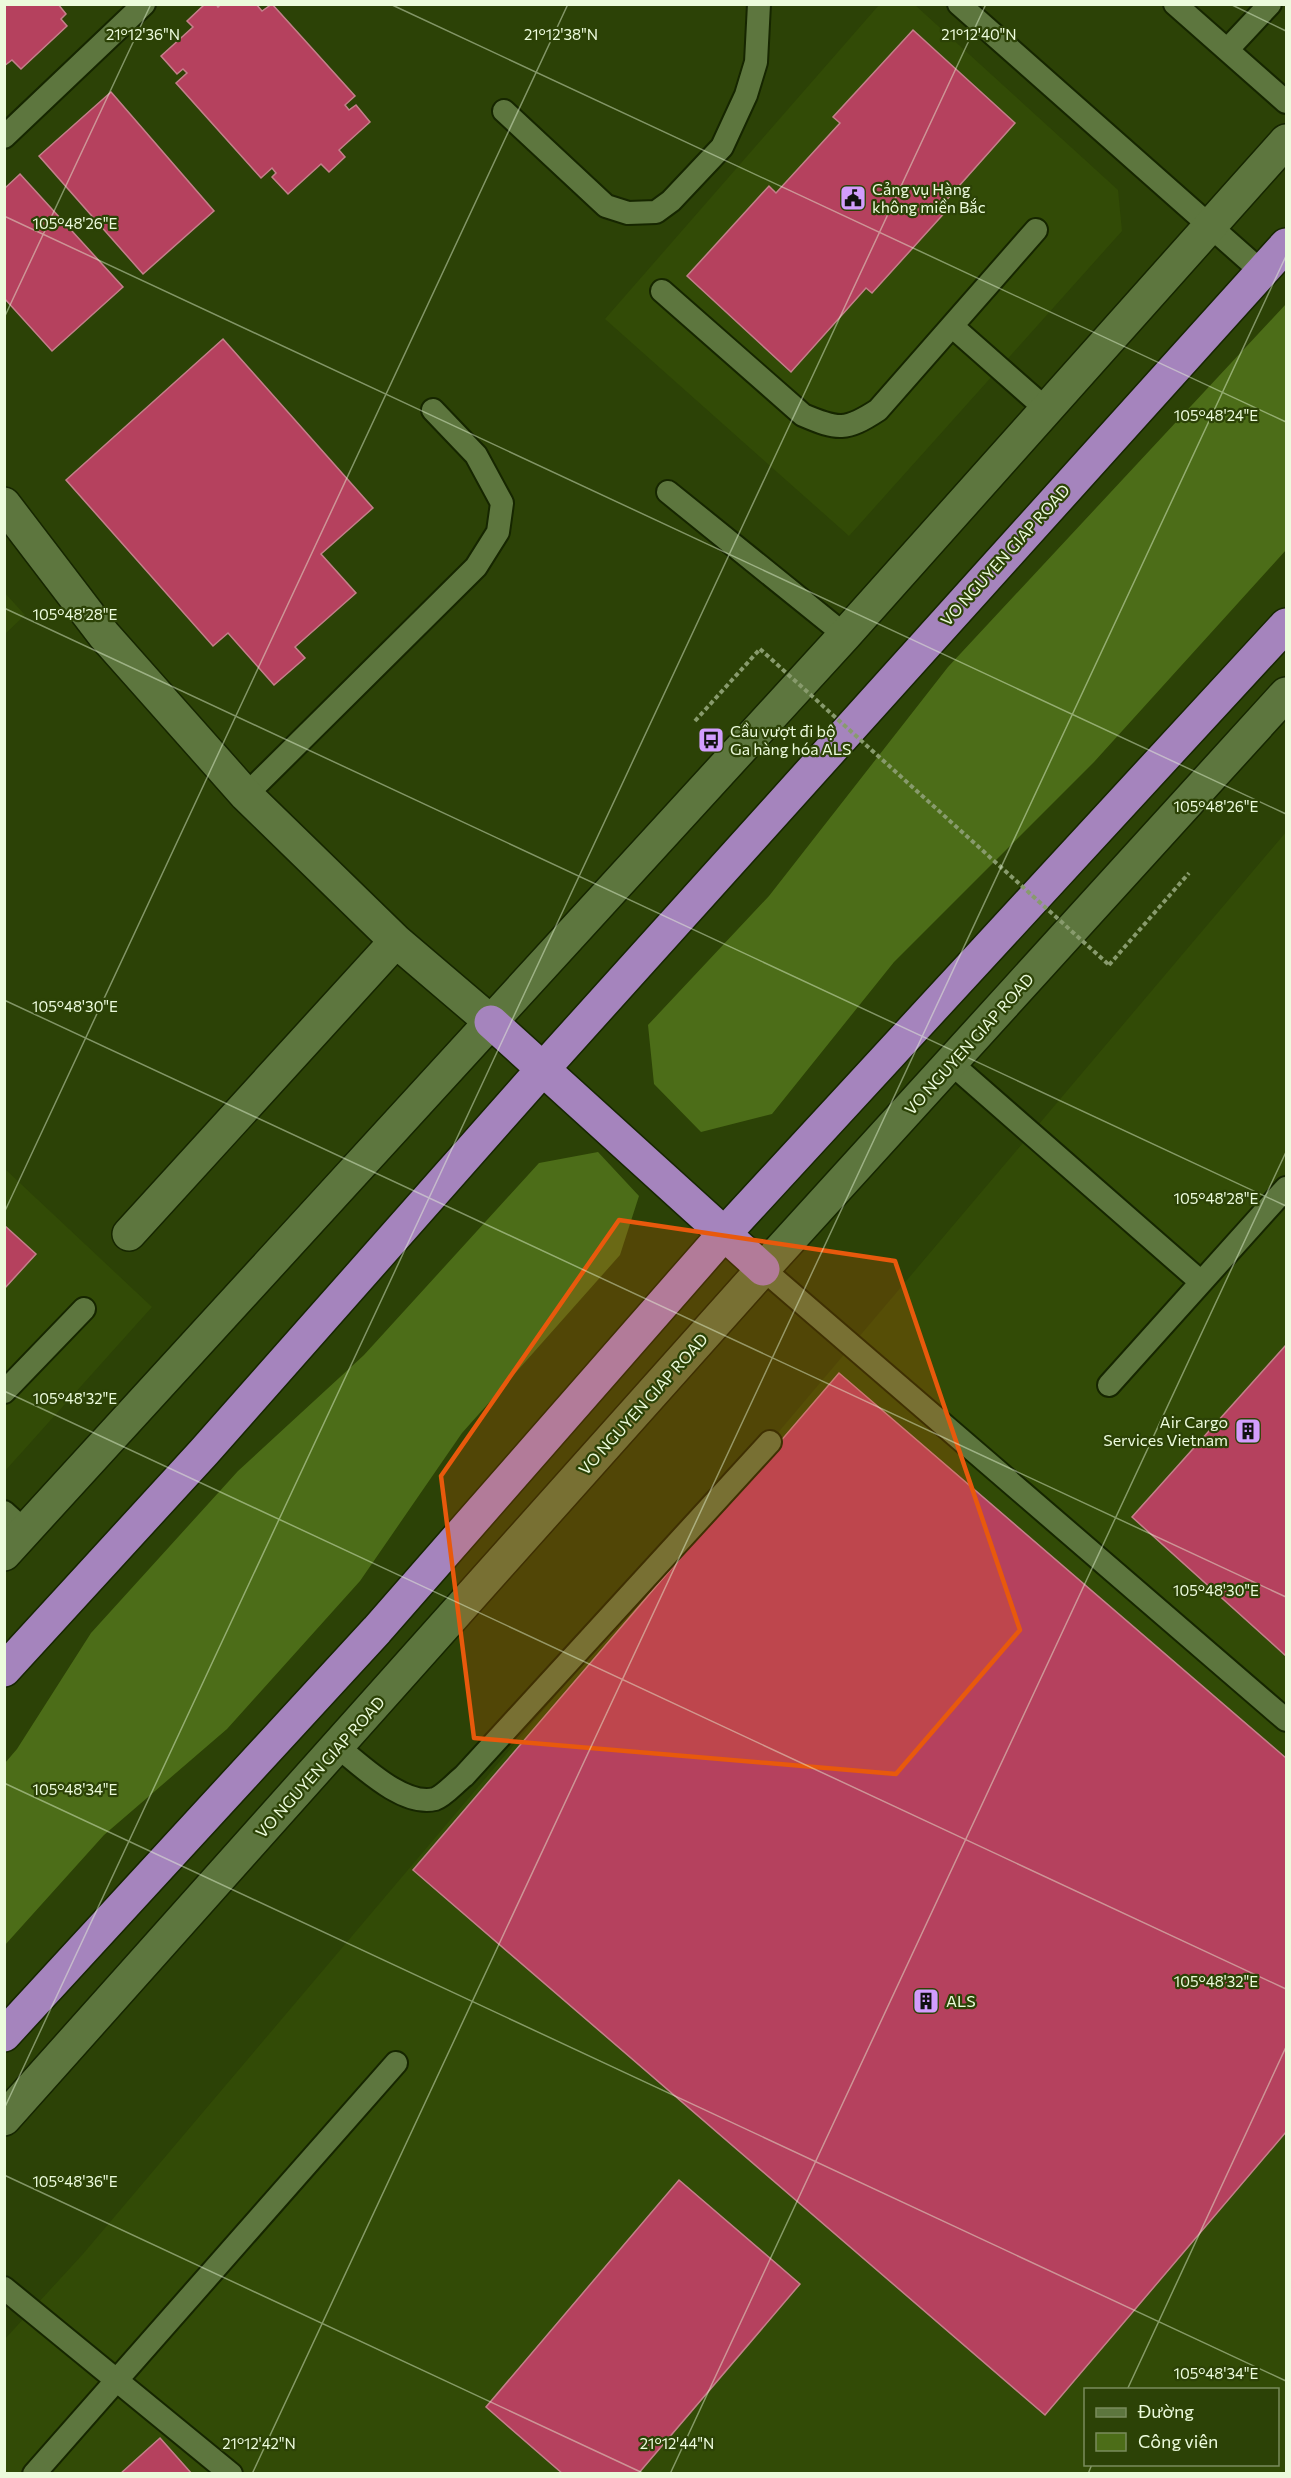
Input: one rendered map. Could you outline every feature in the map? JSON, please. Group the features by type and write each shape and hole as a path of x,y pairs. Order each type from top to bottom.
{"highway":[{"name":"VO NGUYEN GIAP ROAD","path":"4,1670 204,1452 542,1070 1287,245"},
{"path":"4,2035 377,1630 724,1234 1287,625"},
{"path":"491,1023 763,1269"}],"main road":[{"path":"11,1532 491,1023 845,635 1287,141"},
{"path":"4,504 104,635 246,795 396,941 491,1023"},
{"name":"VO NGUYEN GIAP ROAD","path":"4,2119 763,1269 1287,694"},
{"path":"129,1234 396,941"}],"lane":[{"path":"4,137 144,4"},
{"path":"504,111 606,206 628,213 656,212 671,201 722,147 736,120 756,62 759,4"},
{"path":"959,4 1262,272"},
{"path":"1175,4 1287,102"},
{"path":"1227,50 1270,4"},
{"path":"662,291 803,415 829,426 855,425 878,410 1036,230"},
{"path":"953,327 1046,409"},
{"path":"246,795 476,567 498,532 502,503 476,455 433,410"},
{"path":"668,492 845,635"},
{"path":"952,1064 1201,1282"},
{"path":"1108,1384 1287,1188"},
{"path":"763,1269 1287,1720"},
{"path":"4,1392 84,1309"},
{"path":"338,1747 388,1786 415,1799 436,1798 464,1776 770,1442"},
{"path":"34,2474 396,2063"},
{"path":"4,2288 231,2474"}],"path":[{"path":"694,721 760,649 1109,965 1189,873"}],"highlighted area":[{"path":"619,1220 895,1261 1020,1630 896,1774 474,1738 441,1476"}],"shaded area":[{"path":"879,5 915,5 1118,190 1122,231 849,536 605,319"},
{"path":"4,592 25,615 5,634 4,634"},
{"path":"1286,832 1286,2473 5,2473 4,2340 83,2254"},
{"path":"5,1169 152,1307 5,1471"}],"green space":[{"path":"1286,304 1286,550 1094,762 894,962 772,1114 701,1132 654,1084 648,1025 769,896 948,667"},
{"path":"598,1152 639,1196 620,1255 462,1433 360,1581 227,1729 104,1835 5,1945 5,1763 17,1749 91,1633 238,1471 364,1355 539,1163"}],"building":[{"path":"4,4 58,4 66,14 61,19 67,26 21,69 12,60 4,66"},
{"path":"205,4 216,4 218,7 221,4 256,4 262,11 272,4 355,96 345,105 349,110 356,105 370,122 339,150 345,157 329,172 321,164 288,194 272,177 276,173 272,168 261,178 176,83 187,73 183,69 177,74 161,56 193,27 187,21"},
{"name":"Cảng vụ Hàng không miền Bắc","path":"913,30 1015,123 943,204 948,209 872,293 866,288 791,372 687,276 769,186 776,193 840,123 833,117"},
{"path":"111,92 214,211 143,274 39,156"},
{"path":"20,174 123,287 52,351 4,298 4,189"},
{"path":"223,339 373,508 321,554 356,593 295,647 305,658 274,685 228,633 213,646 66,480"},
{"path":"4,1225 36,1254 4,1289"},
{"name":"Air Cargo Services Vietnam","path":"1286,1345 1286,1656 1132,1517"},
{"name":"ALS","path":"839,1373 1286,1758 1286,2132 1045,2415 413,1870"},
{"path":"679,2180 800,2284 638,2474 563,2474 486,2407"},
{"path":"160,2438 192,2474 120,2474"}],"place":[{"name":"Cảng vụ Hàng không miền Bắc","path":"853,198"},
{"name":"Cầu vượt đi bộ Ga hàng hóa ALS","path":"711,740"},
{"name":"Air Cargo Services Vietnam","path":"1248,1431"},
{"name":"ALS","path":"926,2001"}]}
